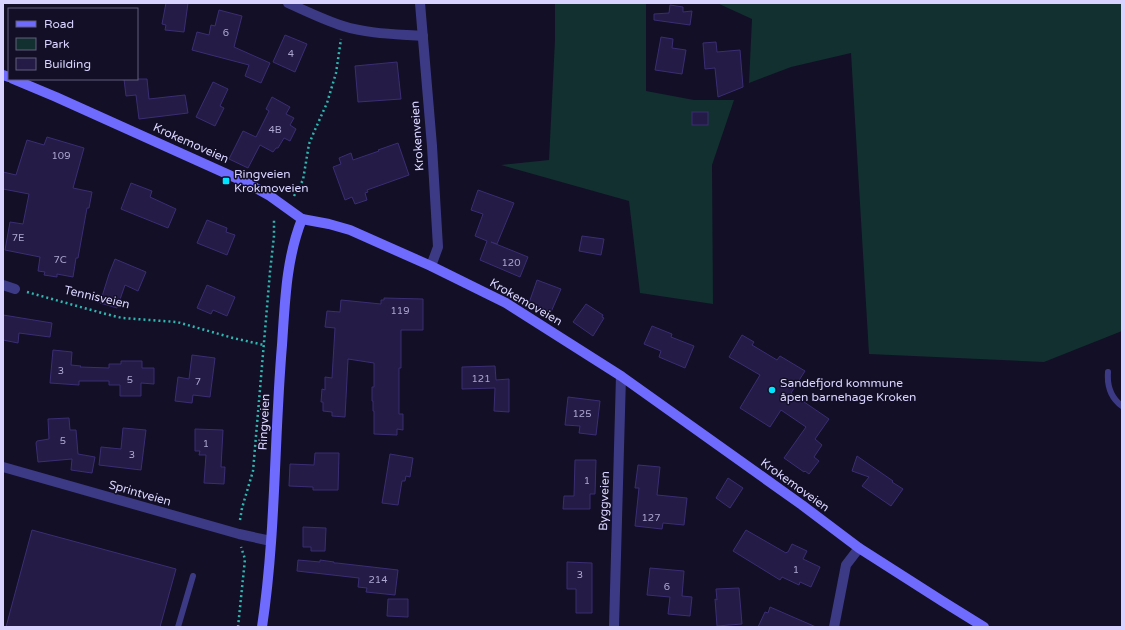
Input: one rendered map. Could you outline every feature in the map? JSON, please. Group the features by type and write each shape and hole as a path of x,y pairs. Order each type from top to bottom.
{"main road":[{"name":"Krokemoveien","path":"15,80 247,183 302,219 350,230 431,266 506,303 621,376 802,505 859,548 984,627"},
{"name":"Ringveien","path":"262,627 271,541 278,387 285,300 292,251 302,219"}],"street":[{"path":"288,3 321,18 344,26 376,32 422,36"},
{"name":"Krokenveien","path":"420,3 432,146 438,247 431,266"},
{"path":"3,285 16,289"},
{"name":"Byggveien","path":"614,627 621,376"},
{"name":"Sprintveien","path":"3,467 239,534 271,541"},
{"path":"834,627 846,565 859,548"}],"lane":[{"path":"1108,372 1109,386 1112,395 1122,406"},
{"path":"178,627 193,576"}],"path":[{"path":"294,196 303,180 309,144 327,103 339,58 340,43 344,26"},
{"path":"240,520 253,471 274,236 274,218"},
{"name":"Tennisveien","path":"16,289 122,318 177,322 264,345"},
{"path":"238,627 245,559 240,544"}],"green space":[{"path":"555,3 646,3 646,91 694,100 734,100 712,165 713,304 640,293 629,201 501,165 549,160 555,40"},
{"path":"717,3 1122,3 1122,331 1044,362 869,354 851,53 791,67 749,83 752,19"}],"building":[{"path":"166,3 188,3 184,32 165,30 166,25 162,24"},
{"path":"670,5 683,7 683,12 692,11 690,25 654,20 654,14 669,13"},
{"path":"219,10 242,16 234,47 270,63 261,83 245,76 249,65 192,50 197,32 209,35 211,25 215,26"},
{"path":"285,35 307,44 295,72 273,62"},
{"path":"661,37 673,39 672,48 686,50 682,74 655,70"},
{"path":"716,42 717,52 740,50 743,87 718,97 715,68 705,69 703,43"},
{"path":"397,62 401,99 358,102 355,66"},
{"path":"147,79 149,99 185,95 188,113 139,119 136,95 126,96 124,80"},
{"path":"213,82 228,89 220,106 224,108 215,126 196,117"},
{"path":"272,97 290,107 286,114 294,118 290,125 296,129 290,141 284,138 278,148 276,148 273,152 260,145 248,168 229,159 243,131 256,137 269,111 266,109"},
{"path":"692,112 708,112 708,125 692,125"},
{"path":"47,137 84,148 73,188 92,192 89,208 87,208 73,277 57,274 57,277 44,275 45,272 38,271 40,257 5,250 10,222 23,224 29,194 3,189 3,172 16,175 27,140 44,145"},
{"path":"398,143 409,175 367,190 368,192 365,193 367,200 355,204 352,197 345,200 333,167 341,164 339,158 351,153 353,160"},
{"path":"131,183 152,191 150,197 176,209 168,228 121,209"},
{"path":"478,190 514,203 497,244 491,242 528,257 520,277 480,260 487,241 475,236 483,214 471,210"},
{"path":"207,220 227,228 226,232 235,235 227,255 197,243"},
{"path":"582,236 604,239 601,255 579,251"},
{"path":"115,259 146,272 138,291 125,285 117,308 100,303"},
{"path":"537,280 561,289 551,312 529,303"},
{"path":"207,285 235,297 227,316 213,310 211,314 197,308"},
{"path":"384,298 423,299 423,330 401,330 399,414 403,414 403,430 397,429 397,435 374,434 372,387 374,387 374,363 348,359 345,417 332,416 332,412 323,411 323,402 321,402 322,389 325,390 325,377 332,378 335,328 325,327 327,311 340,312 341,300 381,304 381,300 384,300"},
{"path":"586,304 603,315 602,317 604,318 593,336 573,322"},
{"path":"3,315 52,323 50,337 19,333 18,343 3,340"},
{"path":"652,326 672,334 671,337 694,346 685,368 659,357 661,351 644,344"},
{"path":"742,335 754,342 752,345 777,360 780,356 805,371 791,393 829,419 815,439 822,445 814,457 819,461 809,474 784,458 806,427 781,410 770,427 740,408 760,375 729,357"},
{"path":"53,350 72,352 71,365 81,366 80,367 109,368 109,364 121,364 121,361 142,361 142,368 154,368 154,384 141,383 141,396 120,396 120,385 109,385 109,381 79,381 79,385 50,383"},
{"path":"192,355 215,358 210,397 193,395 192,403 175,401 178,377 189,379"},
{"path":"495,366 496,380 509,379 509,412 494,411 495,388 462,389 462,367"},
{"path":"568,397 600,401 596,435 579,433 580,426 565,425"},
{"path":"69,418 70,430 76,430 78,454 95,457 92,473 71,470 72,459 38,462 36,443 37,441 49,439 48,419"},
{"path":"123,428 146,430 141,470 99,465 101,447 121,449"},
{"path":"195,429 223,430 221,467 225,467 224,484 204,483 206,455 199,455 200,451 195,451"},
{"path":"315,453 339,453 338,490 313,490 313,487 289,486 290,464 314,465"},
{"path":"390,454 413,458 410,477 406,476 405,481 402,481 398,505 382,503"},
{"path":"857,456 903,489 891,506 862,486 869,477 852,471"},
{"path":"575,460 596,460 595,494 590,494 590,509 563,509 564,496 574,496"},
{"path":"638,465 660,467 657,495 687,498 684,525 663,523 662,529 635,526 639,488 635,488"},
{"path":"728,478 743,488 730,508 716,498"},
{"path":"303,527 326,528 325,551 311,551 311,547 303,547"},
{"path":"32,530 176,569 160,627 6,627"},
{"path":"746,530 786,553 792,544 807,551 803,559 820,567 811,587 800,582 799,585 782,577 780,580 733,551"},
{"path":"298,560 320,562 320,560 398,570 395,595 366,592 367,588 358,587 359,578 297,571"},
{"path":"567,562 592,563 592,613 576,613 576,589 567,589"},
{"path":"650,568 684,571 682,596 692,597 690,616 668,614 670,597 647,595"},
{"path":"739,588 742,624 717,626 715,599 717,600 716,589"},
{"path":"388,599 408,599 408,617 387,616"},
{"path":"770,607 816,627 758,627 765,612 768,613"}],"place":[{"name":"Ringveien Krokmoveien","path":"226,181"},
{"name":"Sandefjord kommune åpen barnehage Kroken","path":"772,390"}]}
